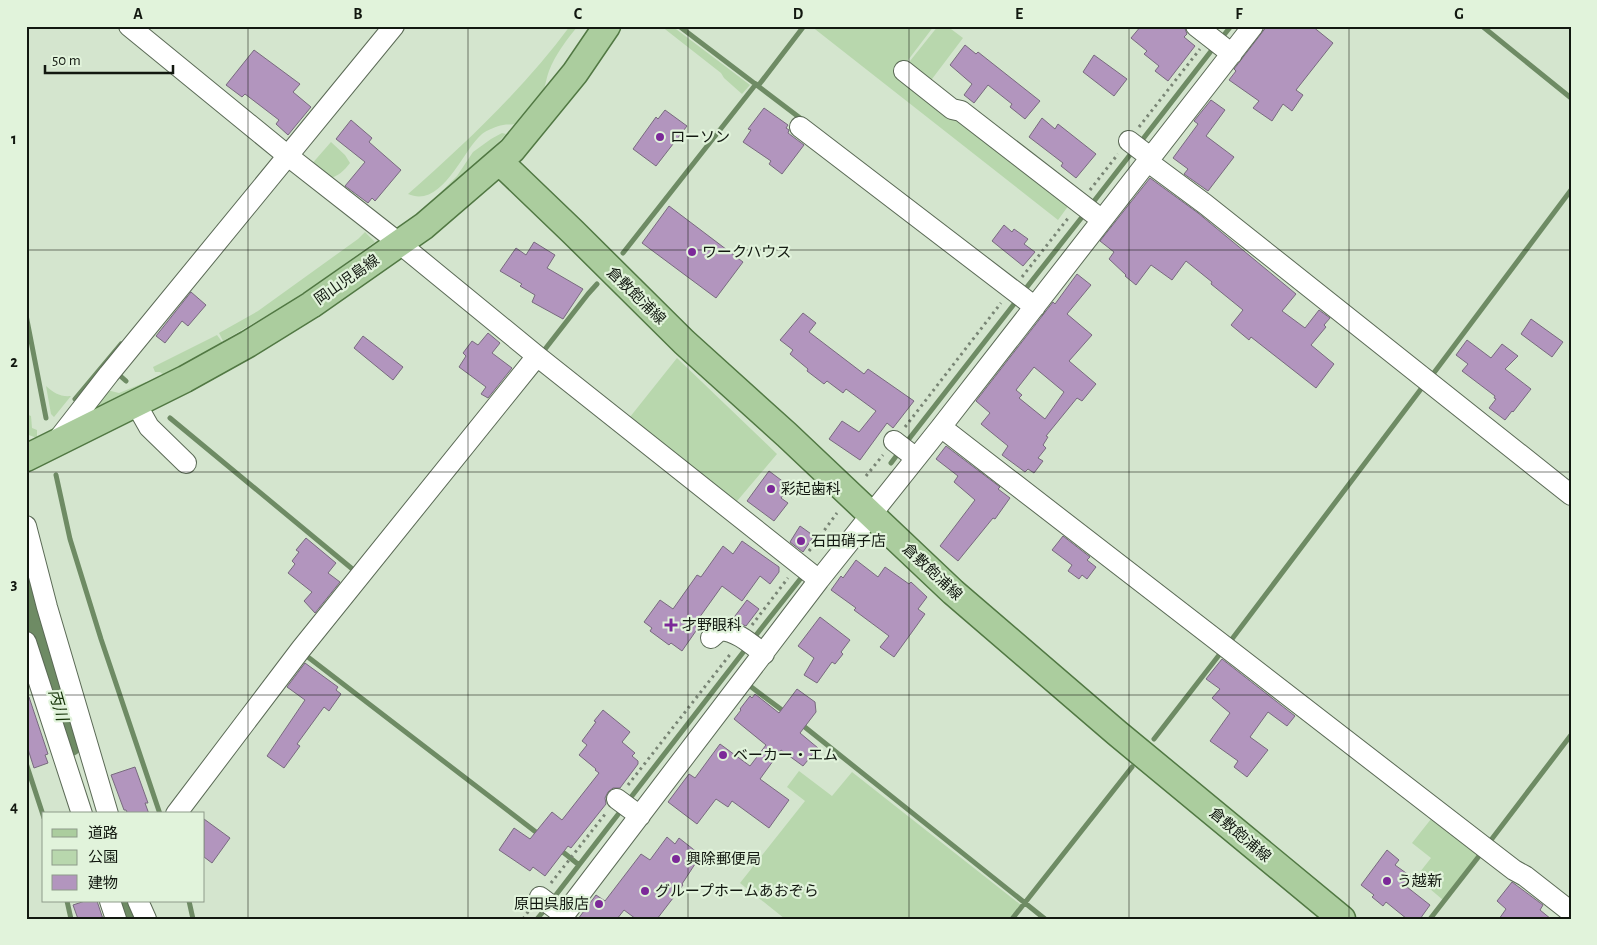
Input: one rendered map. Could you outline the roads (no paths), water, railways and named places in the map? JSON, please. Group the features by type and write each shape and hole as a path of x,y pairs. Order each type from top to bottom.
{"main road":[{"name":"岡山児島線","path":"26,458 136,404 280,325 400,243 443,211 500,162 553,101 607,26"},
{"name":"倉敷飽浦線","path":"500,162 684,342 787,435 953,592 1117,733 1342,919"}],"street":[{"path":"129,26 285,161 400,243 805,572"},
{"path":"55,444 112,369 285,161 394,26"},
{"path":"1196,26 1222,46"},
{"path":"552,908 752,645 805,572 871,515 903,448 941,426 1022,297 1092,213 1222,46 1253,26"},
{"path":"904,71 952,109 961,111 1092,213"},
{"path":"800,127 1022,297"},
{"path":"1140,150 1205,204 1571,495"},
{"path":"178,812 301,649 537,356"},
{"path":"136,404 149,427 186,463"},
{"path":"941,426 1485,848 1571,912"},
{"path":"26,526 47,607 107,812"},
{"path":"710,638 720,630 726,631 752,645"},
{"path":"26,644 81,812"},
{"path":"110,902 116,919"},
{"path":"138,902 146,919"}],"waterway":[{"path":"679,26 804,121"},
{"path":"758,86 804,26"},
{"path":"1220,40 1231,26"},
{"path":"1482,26 1571,98"},
{"path":"1139,144 1215,46"},
{"path":"623,253 756,84"},
{"path":"1091,205 1133,151"},
{"path":"1430,378 1571,190"},
{"path":"1023,292 1086,212"},
{"path":"542,353 597,284"},
{"path":"905,444 1018,299"},
{"path":"26,315 46,418"},
{"path":"75,399 121,344"},
{"path":"117,373 126,381"},
{"path":"1229,643 1424,385"},
{"path":"170,418 356,572"},
{"path":"891,463 900,451"},
{"path":"56,475 70,539 101,639 159,812"},
{"path":"753,639 805,573"},
{"name":"丙川","path":"26,596 68,742"},
{"path":"628,801 748,646"},
{"path":"1154,739 1223,650"},
{"path":"304,654 541,836"},
{"path":"750,686 786,713"},
{"path":"801,724 1045,919"},
{"path":"1488,844 1571,735"},
{"path":"26,763 42,812"},
{"path":"1012,919 1132,767"},
{"path":"552,900 623,808"},
{"path":"558,848 579,865"},
{"path":"1430,919 1483,851"},
{"path":"67,902 71,919"},
{"name":"丙川","path":"120,902 127,919"},
{"path":"189,902 193,919"},
{"path":"537,919 547,907"}],"place":[{"name":"ローソン","path":"660,137"},
{"name":"ワークハウス","path":"692,252"},
{"name":"彩起歯科","path":"771,489"},
{"name":"石田硝子店","path":"801,541"},
{"name":"才野眼科","path":"671,625"},
{"name":"ベーカー・エム","path":"723,755"},
{"name":"興除郵便局","path":"676,859"},
{"name":"う越新","path":"1387,881"},
{"name":"グループホームあおぞら","path":"645,891"},
{"name":"原田呉服店","path":"599,904"}]}
